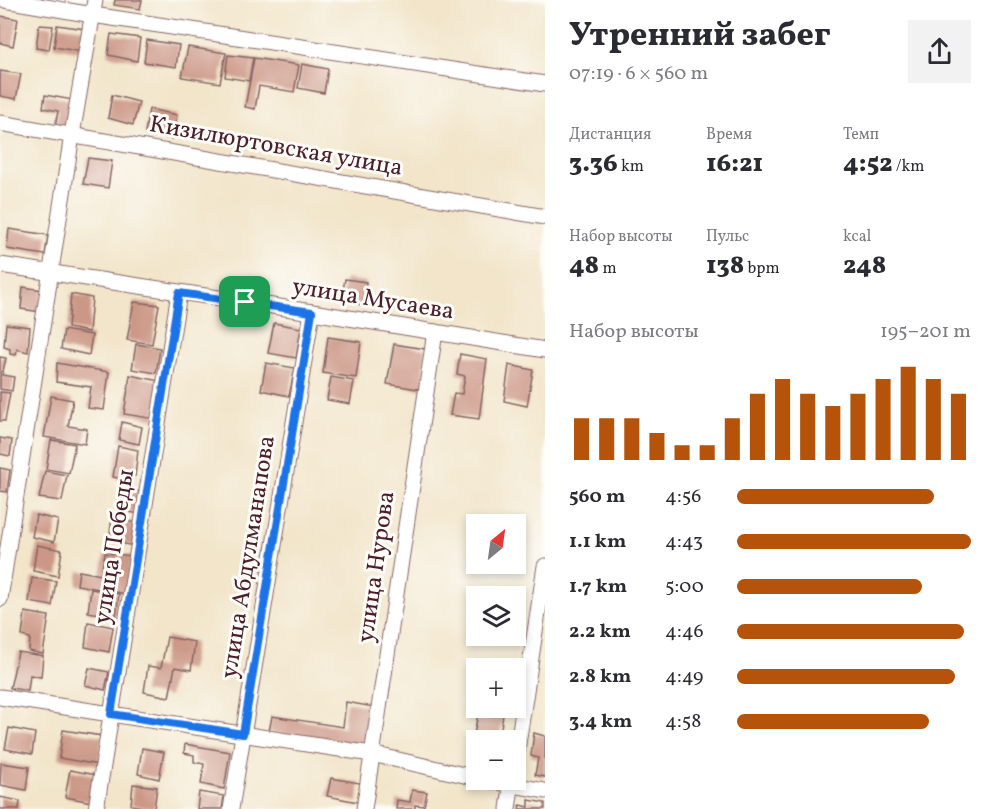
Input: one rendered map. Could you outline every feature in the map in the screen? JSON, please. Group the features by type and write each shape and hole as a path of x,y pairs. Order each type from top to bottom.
{"street":[{"path":"5,0 94,8 545,84"},
{"path":"0,599 94,8"},
{"name":"Кизилюртовская улица","path":"0,123 545,217"},
{"name":"улица Мусаева","path":"0,265 545,350"},
{"name":"улица Победы","path":"96,809 179,293"},
{"name":"улица Абдулманапова","path":"231,809 312,312"},
{"name":"улица Нурова","path":"364,809 435,332"},
{"path":"520,730 545,566"},
{"path":"0,697 372,754 466,775"},
{"path":"526,786 545,791"},
{"path":"508,809 511,790"}],"building":[{"path":"115,0 142,0 140,9 114,5"},
{"path":"0,16 18,19 13,46 0,43"},
{"path":"39,25 53,26 49,50 36,48"},
{"path":"57,25 85,29 82,52 54,47"},
{"path":"111,34 140,38 137,61 108,55"},
{"path":"147,40 179,45 176,67 144,62"},
{"path":"188,47 226,53 220,83 182,77"},
{"path":"228,55 253,58 249,81 225,77"},
{"path":"254,58 299,65 294,92 259,86 255,109 245,107"},
{"path":"302,64 328,69 324,93 298,88"},
{"path":"0,71 21,74 16,99 0,96"},
{"path":"45,95 73,100 68,129 55,128 58,111 43,108"},
{"path":"112,95 139,102 133,125 108,118"},
{"path":"149,109 177,115 172,139 145,133"},
{"path":"88,158 112,161 108,188 83,184"},
{"path":"9,229 48,235 45,255 7,249"},
{"path":"345,279 366,282 363,305 341,301"},
{"path":"23,287 42,290 41,312 21,309"},
{"path":"71,294 92,298 89,332 68,328"},
{"path":"134,302 159,305 152,344 127,340"},
{"path":"274,323 301,328 296,358 268,353"},
{"path":"6,324 30,327 28,352 17,349 16,355 10,354 10,349 4,347"},
{"path":"64,330 92,335 89,355 61,349"},
{"path":"328,337 361,342 356,378 323,373"},
{"path":"136,344 160,348 156,373 132,369"},
{"path":"394,344 425,349 424,390 387,384"},
{"path":"460,354 487,359 479,419 450,415 454,393 462,394 465,376 457,374"},
{"path":"0,357 6,358 2,375 14,377 12,391 0,389"},
{"path":"57,363 109,372 104,410 88,408 91,387 56,382"},
{"path":"266,363 295,368 289,396 261,390"},
{"path":"509,365 533,370 527,406 504,401"},
{"path":"130,375 160,381 155,419 124,414"},
{"path":"331,377 354,381 350,404 327,400"},
{"path":"0,392 10,393 5,421 0,421"},
{"path":"51,396 73,400 68,426 87,429 85,444 44,437"},
{"path":"122,422 142,427 139,444 119,440"},
{"path":"0,438 12,440 10,456 0,454"},
{"path":"51,440 75,444 69,473 46,469"},
{"path":"118,446 138,450 135,476 127,474 126,480 113,477"},
{"path":"0,468 10,470 7,492 0,491"},
{"path":"45,471 67,475 62,501 39,498"},
{"path":"121,488 142,492 140,514 118,510"},
{"path":"36,515 58,520 54,542 32,537"},
{"path":"112,518 137,523 135,546 109,541"},
{"path":"37,545 62,550 58,576 33,571"},
{"path":"105,553 131,556 126,594 77,585 79,571 101,575"},
{"path":"32,578 56,581 52,606 29,602"},
{"path":"91,589 119,594 116,617 88,612"},
{"path":"25,612 49,616 43,654 29,651 30,638 22,636"},
{"path":"88,622 113,627 109,652 85,647"},
{"path":"167,637 195,642 191,670 175,667 169,697 144,692 148,666 161,668"},
{"path":"18,652 43,656 41,677 30,675 28,691 10,688"},
{"path":"89,668 109,672 105,690 85,685"},
{"path":"346,702 374,707 367,747 269,732 272,716 343,727"},
{"path":"477,718 502,718 501,730 475,730"},
{"path":"9,728 35,733 32,754 5,749"},
{"path":"63,730 102,736 99,765 59,758"},
{"path":"534,733 545,736 545,777 535,775 538,758 531,756"},
{"path":"185,744 230,752 224,789 201,784 204,764 194,762 194,755 184,753"},
{"path":"142,748 164,752 159,779 138,774"},
{"path":"1,763 29,767 26,790 0,785"},
{"path":"70,770 96,775 92,802 65,797"},
{"path":"331,778 360,783 358,802 327,796"},
{"path":"133,784 157,787 154,809 131,805"},
{"path":"412,790 427,792 424,806 415,805 415,809 396,809 397,800 410,802"},
{"path":"199,792 224,796 222,809 197,809"},
{"path":"0,797 20,801 19,809 0,809"},
{"path":"529,800 545,803 545,809 519,809 520,805 529,807"}],"route":[{"path":"179,293 245,302 312,312 243,734 111,714 179,293"}]}
